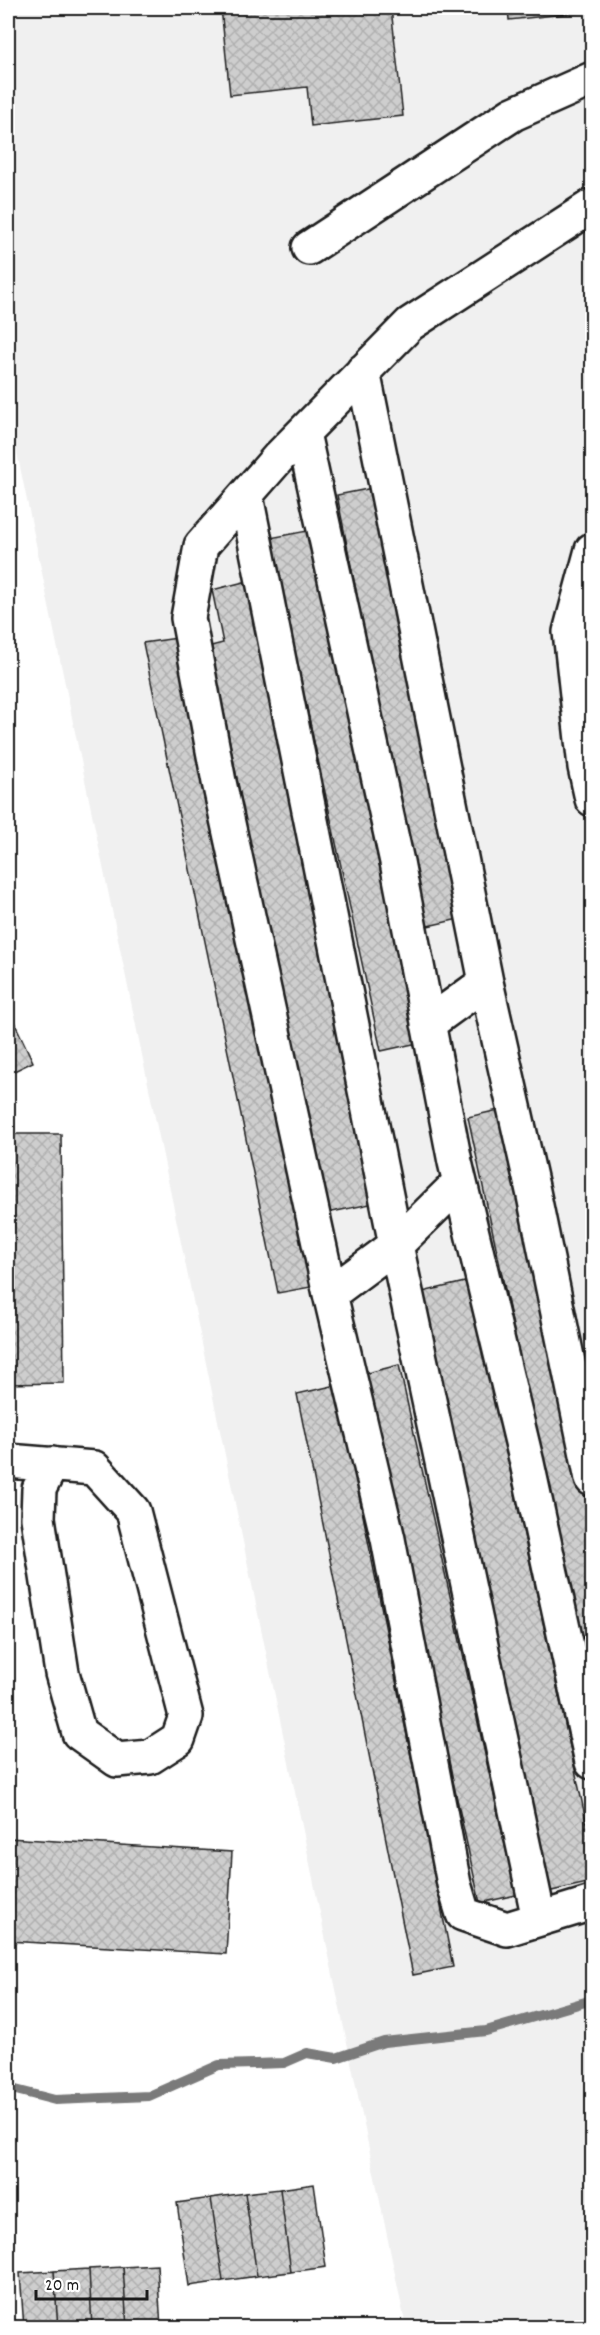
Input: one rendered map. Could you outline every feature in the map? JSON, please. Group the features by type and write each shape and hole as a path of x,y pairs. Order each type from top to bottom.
{"street":[{"path":"309,248 513,114 592,79"},
{"path":"592,206 410,324 363,371 303,433 201,546 188,618 219,782 330,1294 388,1539 453,1884 464,1914 507,1929 592,1903"},
{"path":"363,371 486,982 533,1191 592,1479"},
{"path":"303,433 397,862 459,1183 527,1462 592,1762"},
{"path":"246,496 396,1245 539,1919"},
{"path":"592,550 581,639 585,767 592,799"},
{"path":"428,1024 486,982"},
{"path":"330,1294 396,1245 459,1183"},
{"path":"8,1461 52,1464 94,1468 133,1511 186,1716 178,1739 150,1757 117,1760 79,1733 62,1673 38,1518 39,1489 52,1464"}],"shaded area":[{"path":"8,8 592,8 592,2327 406,2327 8,409"}],"building":[{"path":"221,8 391,8 403,116 311,126 307,87 230,95"},
{"path":"508,8 592,8 592,11 509,20"},
{"path":"373,488 459,919 423,927 337,495"},
{"path":"307,531 418,1043 381,1051 270,538"},
{"path":"252,580 375,1203 322,1214 211,646 223,643 212,590"},
{"path":"177,638 311,1287 278,1293 143,643"},
{"path":"8,1009 33,1062 8,1074"},
{"path":"503,1109 592,1526 592,1694 468,1117"},
{"path":"8,1134 61,1134 64,1383 8,1384"},
{"path":"469,1281 592,1848 592,1882 547,1892 418,1293"},
{"path":"399,1365 516,1895 480,1903 363,1374"},
{"path":"337,1385 453,1967 413,1975 297,1394"},
{"path":"8,1838 232,1852 226,1954 8,1941"},
{"path":"314,2184 326,2267 291,2272 280,2189"},
{"path":"280,2189 291,2272 257,2276 245,2193"},
{"path":"245,2193 257,2276 223,2281 211,2198"},
{"path":"211,2198 223,2281 189,2286 177,2203"},
{"path":"157,2265 161,2328 127,2328 123,2267"},
{"path":"123,2267 127,2328 92,2328 89,2269"},
{"path":"89,2269 92,2328 58,2328 54,2271"},
{"path":"54,2271 58,2328 24,2328 20,2273"}],"waterway":[{"path":"8,2088 55,2100 149,2096 219,2065 284,2063 307,2053 336,2058 384,2042 486,2031 592,2000"}]}
